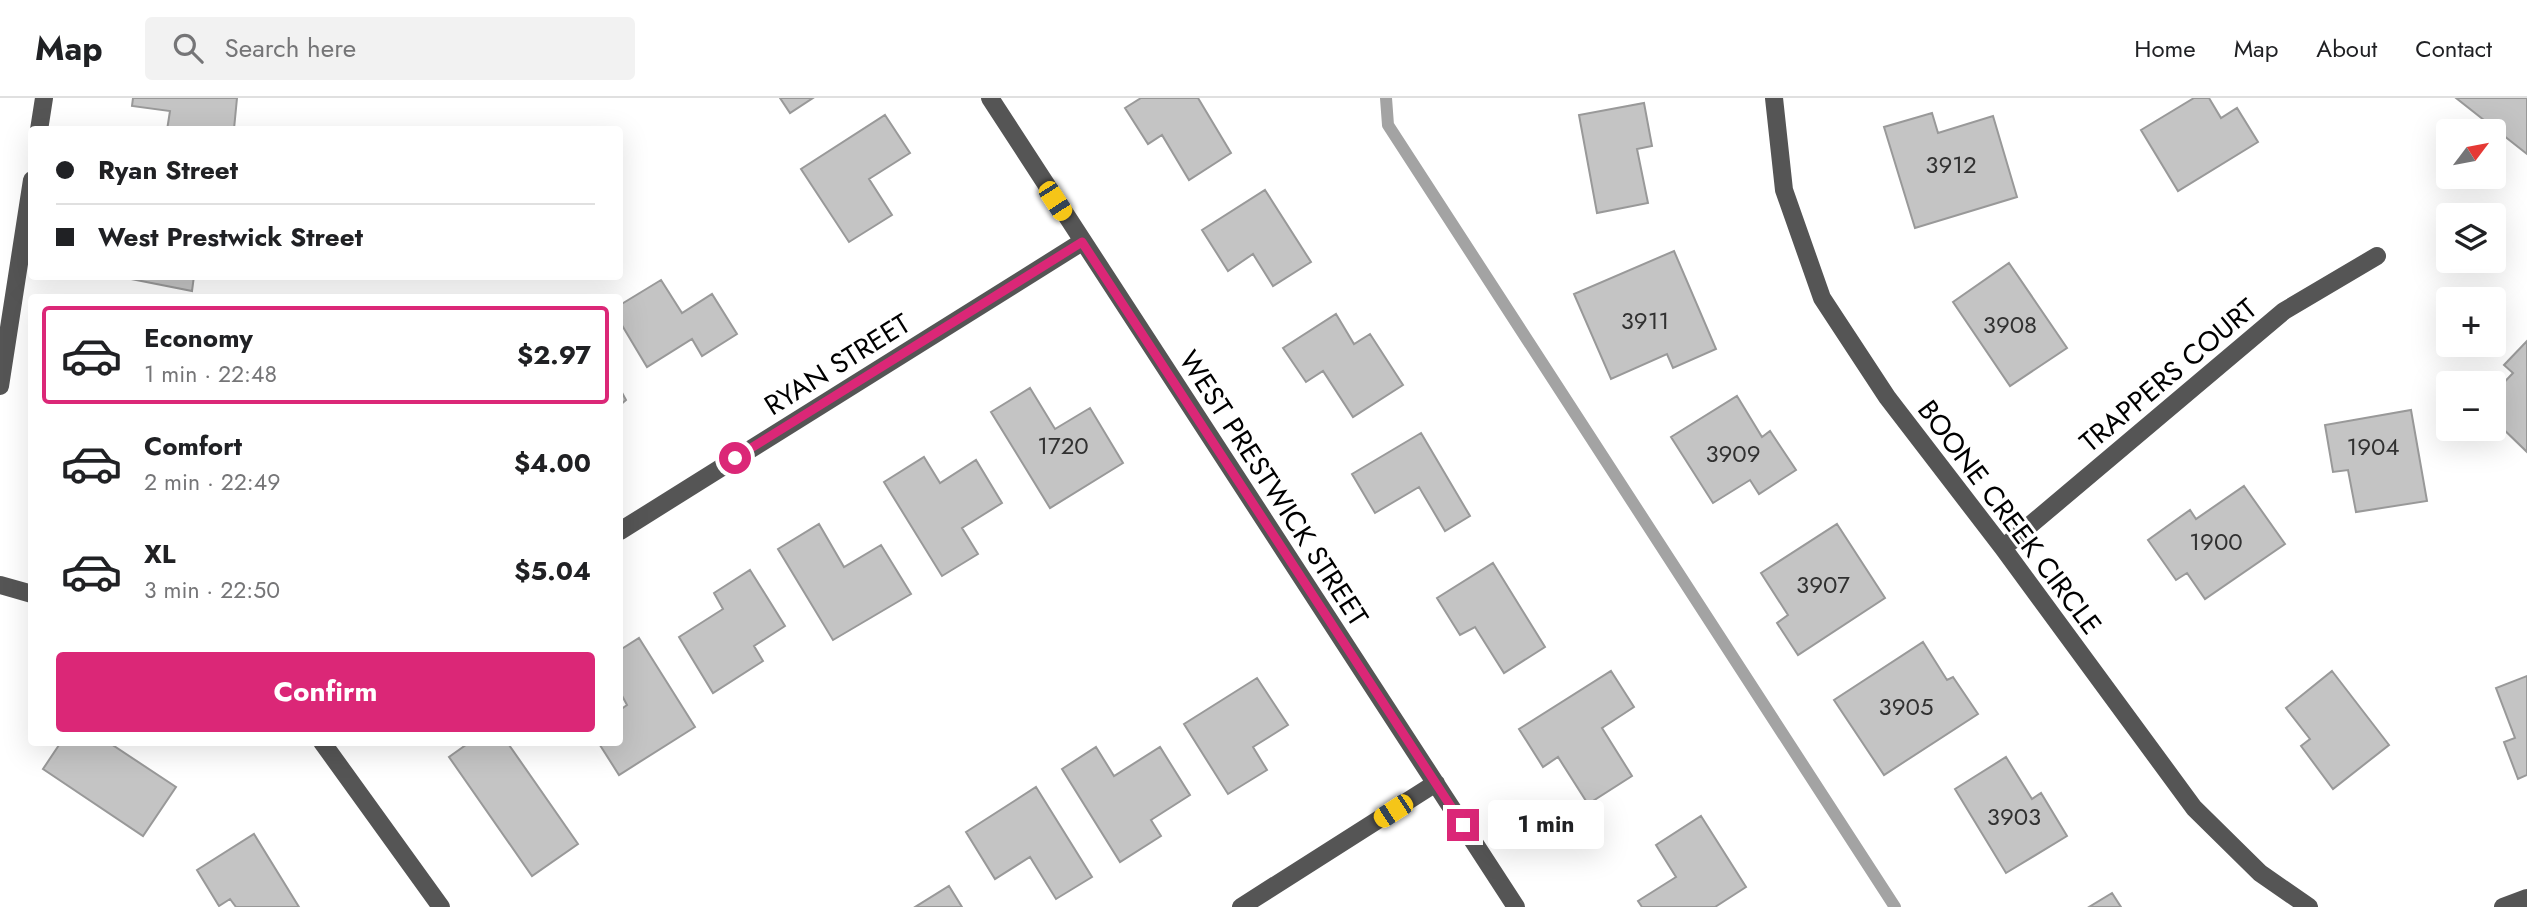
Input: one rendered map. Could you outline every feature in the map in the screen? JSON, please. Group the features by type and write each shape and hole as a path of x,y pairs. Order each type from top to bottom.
{"street":[{"path":"40,126 44,98"},
{"name":"WEST PRESTWICK STREET","path":"990,98 1516,907"},
{"name":"BOONE CREEK CIRCLE","path":"1774,98 1784,190 1822,298 1887,397 2003,548 2194,808 2260,873 2309,907"},
{"path":"0,386 28,206"},
{"name":"RYAN STREET","path":"623,529 1082,242"},
{"name":"TRAPPERS COURT","path":"2003,548 2284,311 2378,256"},
{"path":"0,585 28,593"},
{"path":"325,746 441,907"},
{"path":"1241,907 1436,783"},
{"path":"2503,907 2527,898"}],"building":[{"path":"133,98 237,98 234,126 168,126 170,111 132,106"},
{"path":"780,98 813,98 790,113"},
{"path":"1141,98 1198,98 1231,153 1189,180 1162,135 1148,144 1125,108"},
{"path":"2194,98 2209,98 2221,118 2237,108 2258,142 2178,191 2141,130"},
{"path":"2456,98 2527,98 2527,154 2506,137 2506,119 2483,119"},
{"path":"1644,103 1652,146 1637,149 1648,203 1597,213 1579,115"},
{"path":"1932,113 1938,133 1993,116 2017,197 1915,228 1884,127"},
{"path":"885,115 910,153 869,179 892,215 849,242 801,169"},
{"path":"1265,190 1311,262 1273,286 1253,254 1228,271 1202,230"},
{"path":"1674,251 1716,349 1673,368 1667,354 1611,379 1574,294"},
{"path":"2009,263 2067,348 2010,386 1953,302"},
{"path":"136,280 193,280 192,291"},
{"path":"661,280 682,313 712,294 737,334 702,356 692,339 647,367 623,327 623,303"},
{"path":"1336,314 1354,344 1370,334 1403,385 1353,417 1323,371 1306,382 1283,348"},
{"path":"2527,341 2527,452 2506,432 2506,380 2513,373 2504,365"},
{"path":"1030,388 1055,429 1090,408 1123,463 1050,508 991,412"},
{"path":"1737,396 1762,437 1770,431 1796,470 1759,494 1750,480 1713,503 1671,437"},
{"path":"2411,410 2427,501 2356,512 2348,470 2333,472 2325,425"},
{"path":"1421,433 1470,516 1445,531 1419,487 1375,513 1352,474"},
{"path":"924,457 940,483 976,460 1002,503 962,528 978,554 942,576 884,482"},
{"path":"2244,486 2285,544 2205,599 2187,573 2176,580 2148,540 2190,510 2196,519"},
{"path":"819,524 844,567 881,545 911,594 833,640 778,549"},
{"path":"1837,524 1885,598 1798,655 1777,623 1788,615 1761,573"},
{"path":"1493,563 1545,647 1504,673 1475,627 1460,635 1437,598"},
{"path":"750,570 785,626 754,646 763,661 713,693 679,637 723,609 714,593"},
{"path":"639,638 695,727 619,775 601,746 623,746 623,708 627,705 623,698 623,648"},
{"path":"1923,642 1947,680 1953,677 1978,714 1884,775 1834,700"},
{"path":"1611,671 1634,707 1602,728 1632,776 1588,804 1558,757 1543,767 1519,729"},
{"path":"2332,671 2389,745 2333,789 2301,746 2310,739 2286,708"},
{"path":"2527,676 2527,775 2518,779 2504,742 2515,738 2496,688"},
{"path":"1257,678 1288,725 1253,747 1267,770 1228,794 1184,724"},
{"path":"58,746 114,746 176,787 143,836 43,769"},
{"path":"464,746 510,746 578,844 532,876 449,757"},
{"path":"1096,747 1114,776 1160,747 1190,795 1151,820 1161,836 1120,862 1062,769"},
{"path":"2006,757 2032,799 2041,793 2067,836 2006,873 1955,789"},
{"path":"1036,787 1092,877 1056,899 1030,857 995,879 966,832"},
{"path":"1701,816 1746,887 1715,907 1642,907 1638,901 1676,877 1656,845"},
{"path":"254,834 299,907 236,907 230,899 219,906 197,870"},
{"path":"949,886 962,907 915,907"},
{"path":"2112,893 2121,907 2089,907"}],"waterway":[{"path":"1386,98 1388,125 1895,907"}],"route":[{"path":"735,458 1082,242 1463,825"}]}
